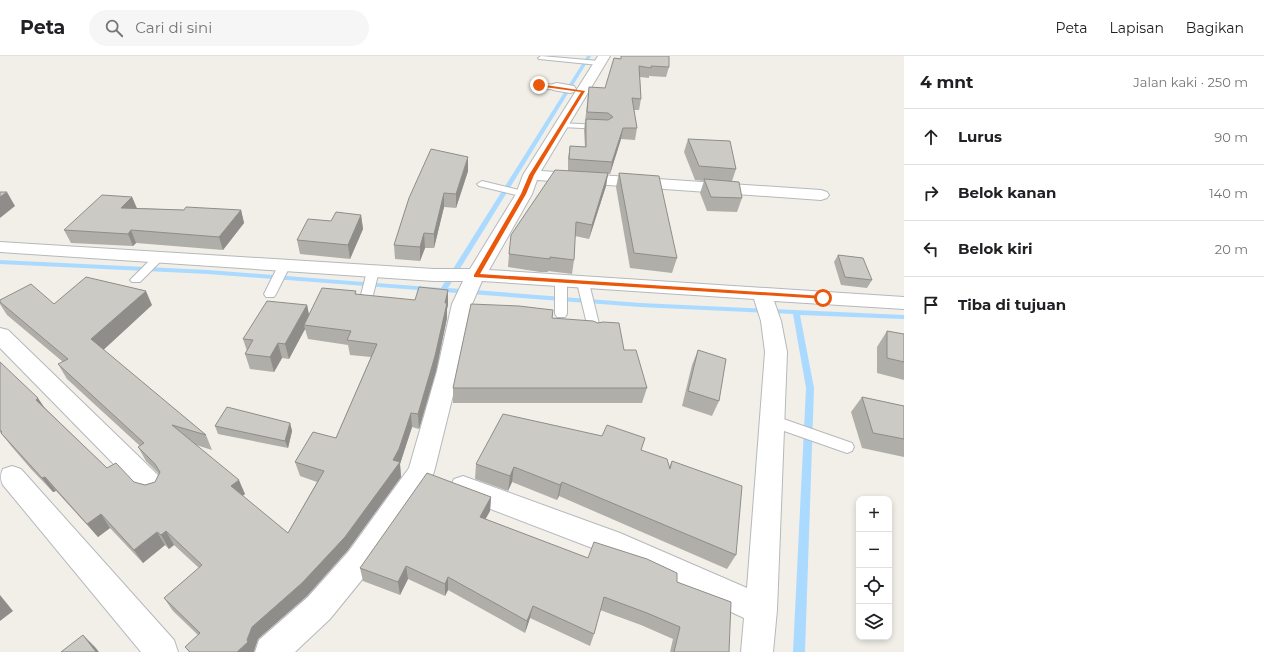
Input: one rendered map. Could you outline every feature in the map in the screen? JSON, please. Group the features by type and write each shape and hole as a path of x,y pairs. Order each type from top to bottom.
{"street":[{"path":"271,652 319,608 354,567 421,472 448,371 468,285 519,193 562,124 570,89 597,60"},
{"path":"531,175 821,195"},
{"path":"0,247 154,262 282,269 372,276 434,275 468,285 583,286 766,305 904,303"},
{"path":"757,652 780,424 776,352 766,305"},
{"path":"0,335 153,487"},
{"path":"421,472 610,542 761,610"},
{"path":"12,477 162,652"}],"lane":[{"path":"541,58 597,60"},
{"path":"539,85 570,89"},
{"path":"562,124 606,128"},
{"path":"482,184 519,193"},
{"path":"138,279 154,262"},
{"path":"272,290 282,269"},
{"path":"367,296 372,276"},
{"path":"561,286 561,311"},
{"path":"583,286 595,332"},
{"path":"780,424 847,447"}],"building":[{"path":"621,56 669,56 669,67 651,66 651,68 639,66 641,99 632,98 637,128 623,128 612,162 569,159 570,146 586,147 586,119 608,120 613,117 608,113 587,112 589,87 605,88 614,58 621,59"},
{"path":"688,139 730,141 736,169 699,166"},
{"path":"431,149 468,157 456,194 444,193 434,234 424,233 420,247 394,245 409,198"},
{"path":"555,170 608,173 592,225 576,222 574,260 550,257 550,259 509,254 511,235"},
{"path":"619,173 659,176 677,258 634,253"},
{"path":"704,179 739,182 742,198 711,197"},
{"path":"0,192 7,192 0,197"},
{"path":"102,195 132,197 121,208 184,210 186,207 241,210 219,237 131,230 128,234 64,230"},
{"path":"336,212 361,215 348,245 297,240 308,219 331,221"},
{"path":"838,255 863,258 872,280 845,277"},
{"path":"86,277 146,291 91,339 206,435 172,425 239,480 231,486 288,533 324,471 295,462 313,432 336,438 377,344 347,340 351,331 304,325 322,288 356,291 355,294 415,300 419,287 448,290 445,303 447,303 435,356 418,414 411,413 399,449 393,460 400,462 345,537 302,583 252,627 247,640 248,642 237,652 190,652 185,647 200,633 164,598 202,565 166,531 161,535 157,532 134,550 101,514 87,524 45,477 42,478 1,433 0,362 38,398 36,400 107,468 116,463 134,482 145,485 155,482 160,472 155,464 138,447 144,443 58,364 68,359 0,302 0,300 31,284 54,304"},
{"path":"267,301 307,305 285,344 278,343 270,357 245,354 253,340 243,339"},
{"path":"471,304 519,306 553,310 552,318 593,321 598,323 619,323 624,350 636,350 647,388 453,388"},
{"path":"887,331 904,334 904,362 887,358"},
{"path":"698,350 726,359 719,401 688,391"},
{"path":"862,397 904,406 904,439 873,433"},
{"path":"227,407 290,423 285,441 215,426"},
{"path":"503,414 602,436 607,425 645,438 641,450 667,459 670,469 672,461 742,486 736,555 562,482 560,485 514,467 510,476 476,464"},
{"path":"427,473 491,497 480,517 588,558 594,542 647,559 677,573 677,582 731,602 729,652 674,652 680,627 604,597 594,634 533,606 527,621 448,577 445,584 406,566 398,582 360,568"},
{"path":"83,635 96,652 61,652"}],"waterway":[{"path":"443,290 589,56"},
{"path":"0,262 208,272 443,290"},
{"path":"443,290 640,305 796,312"},
{"path":"796,312 904,317"},
{"path":"796,312 810,388 799,652"}],"route":[{"path":"539,85 583,91 531,175 524,194 476,275 823,298"}]}
